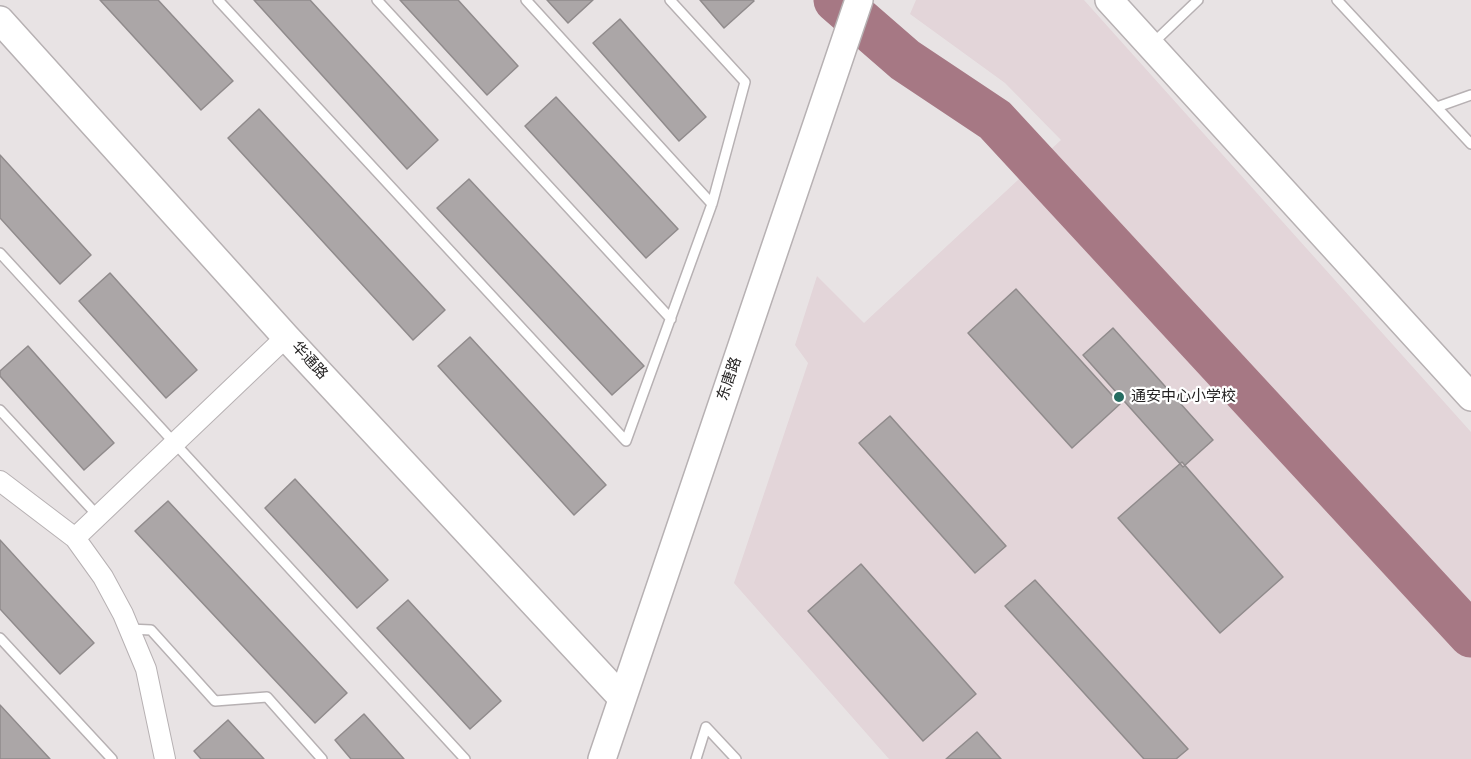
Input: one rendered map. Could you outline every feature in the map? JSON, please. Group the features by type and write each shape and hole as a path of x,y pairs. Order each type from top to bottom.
{"street":[{"name":"东唐路","path":"602,759 859,0"},
{"path":"1109,0 1471,397"},
{"name":"华通路","path":"0,20 286,337 622,698"},
{"path":"75,538 286,337"},
{"path":"0,481 75,538 103,577 146,669 165,759"}],"lane":[{"path":"218,0 626,441 712,204 745,82 670,0"},
{"path":"377,0 671,319"},
{"path":"526,0 712,204"},
{"path":"1150,45 1198,0"},
{"path":"1337,0 1471,144"},
{"path":"1437,107 1471,95"},
{"path":"0,253 465,759"},
{"path":"0,410 98,516"},
{"path":"129,629 151,630 215,701 267,697 322,759"},
{"path":"0,638 112,759"},
{"path":"696,759 706,727 736,759"}],"shaded area":[{"name":"通安中心小学校","path":"916,0 1084,0 1471,432 1471,759 889,759 734,583 808,363 795,345 817,276 864,323 1061,140 1005,83 910,14"}],"building":[{"path":"100,0 158,0 233,81 201,110"},
{"path":"254,0 310,0 438,140 407,169"},
{"path":"400,0 458,0 518,66 487,95"},
{"path":"547,0 593,0 568,23"},
{"path":"700,0 753,0 754,1 724,28"},
{"path":"620,19 706,117 679,141 593,43"},
{"path":"556,97 678,229 646,258 525,126"},
{"path":"259,109 445,310 413,340 228,138"},
{"path":"0,155 91,255 60,284 0,218"},
{"path":"469,179 644,366 612,395 437,208"},
{"path":"110,273 197,370 166,398 79,301"},
{"path":"1016,289 1120,404 1072,448 968,333"},
{"path":"1113,328 1213,440 1183,467 1083,355"},
{"path":"470,337 606,485 574,515 438,366"},
{"path":"28,346 114,443 84,470 0,376 0,371"},
{"path":"890,416 1006,546 975,573 859,443"},
{"path":"1182,462 1283,577 1220,633 1118,518"},
{"path":"295,479 388,580 357,608 265,508"},
{"path":"168,501 347,693 315,723 135,531"},
{"path":"0,540 94,643 60,674 0,609"},
{"path":"861,564 976,694 923,741 808,611"},
{"path":"1035,580 1188,749 1176,759 1144,759 1005,606"},
{"path":"408,600 501,701 470,729 377,628"},
{"path":"0,705 50,759 0,759"},
{"path":"364,714 404,759 351,759 335,740"},
{"path":"228,720 264,759 201,759 194,751"},
{"path":"977,732 1001,759 946,759"}],"waterway":[{"path":"836,0 905,60 995,120 1471,635"}],"place":[{"name":"通安中心小学校","path":"1119,397"}]}
